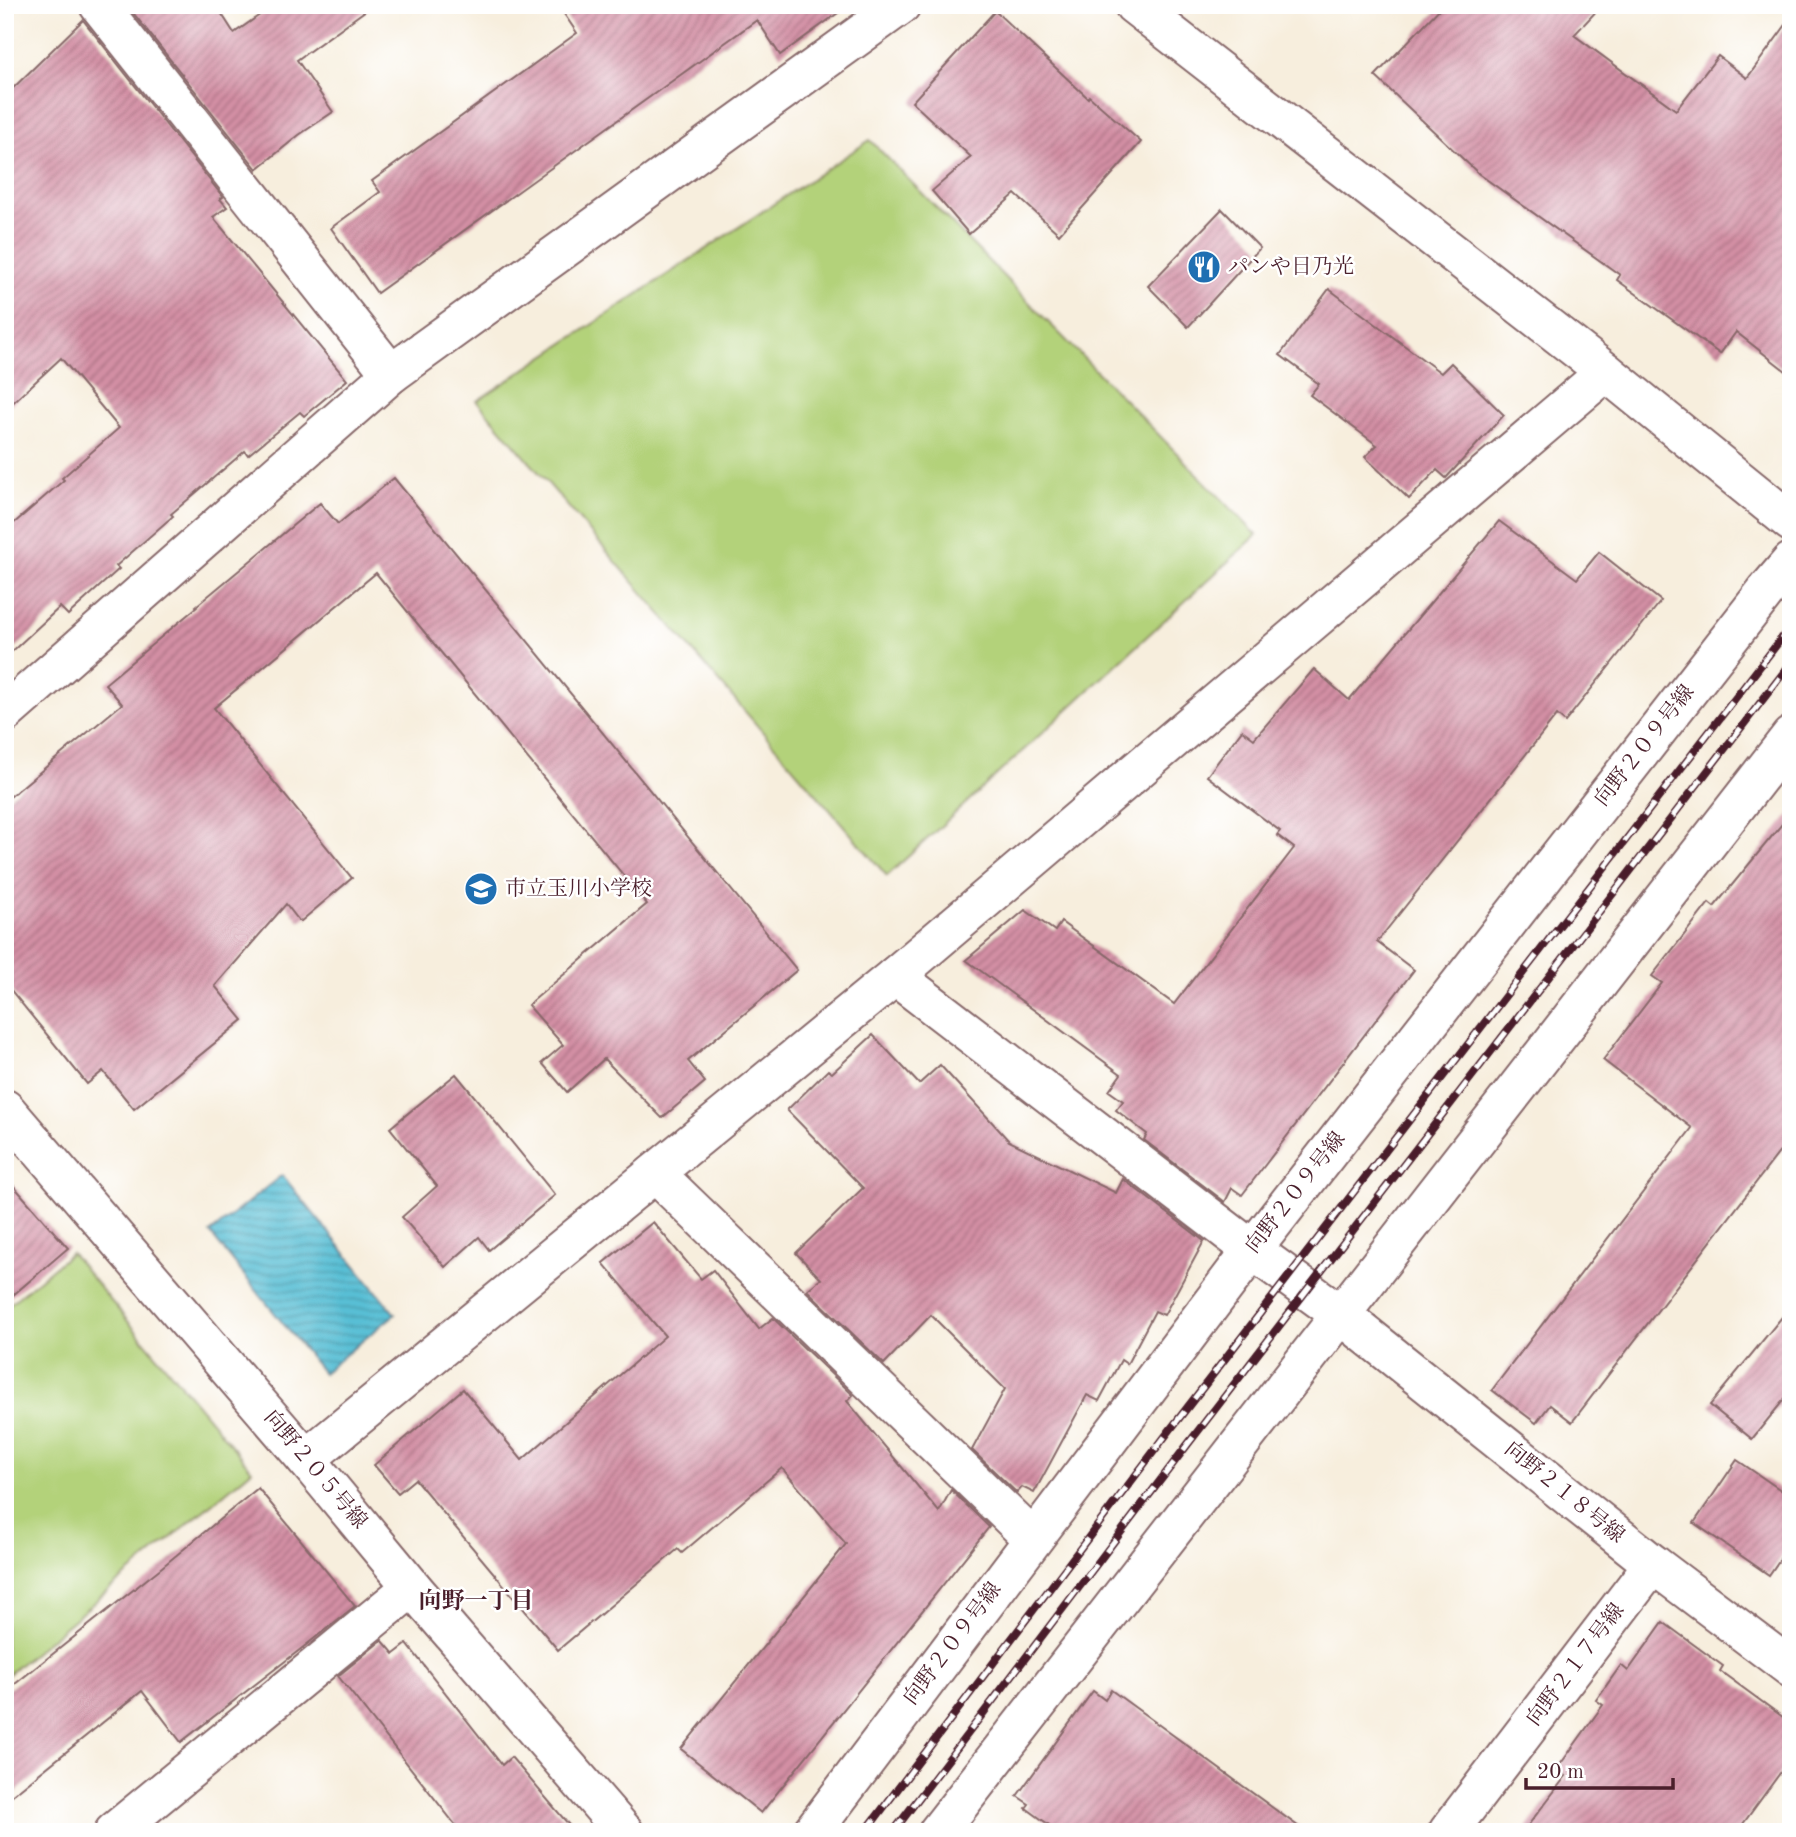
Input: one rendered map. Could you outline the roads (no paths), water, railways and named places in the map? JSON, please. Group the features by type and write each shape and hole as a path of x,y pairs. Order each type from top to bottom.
{"street":[{"path":"99,5 391,374"},
{"path":"5,713 391,374 901,5"},
{"path":"1134,5 1606,372 1791,522"},
{"path":"306,1458 895,976 1606,372"},
{"name":"向野２０９号線","path":"812,1832 1252,1250 1791,562"},
{"path":"937,1832 1791,736"},
{"name":"向野２１８号線","path":"895,976 1252,1250 1340,1314 1653,1564 1791,1668"},
{"name":"向野２０５号線","path":"9,1121 306,1458 412,1587 624,1832"},
{"path":"655,1173 1032,1539"},
{"name":"向野２１７号線","path":"1448,1832 1653,1564"},
{"path":"114,1832 412,1587"}],"water":[{"path":"282,1175 395,1314 323,1373 210,1233"}],"railway":[{"path":"865,1832 1170,1430 1791,626"},
{"path":"893,1832 1188,1444 1791,663"}],"place":[{"name":"パンや日乃光","path":"1204,267"},
{"name":"市立玉川小学校","path":"481,889"}],"district":[{"name":"向野一丁目","path":"476,1601"}]}
